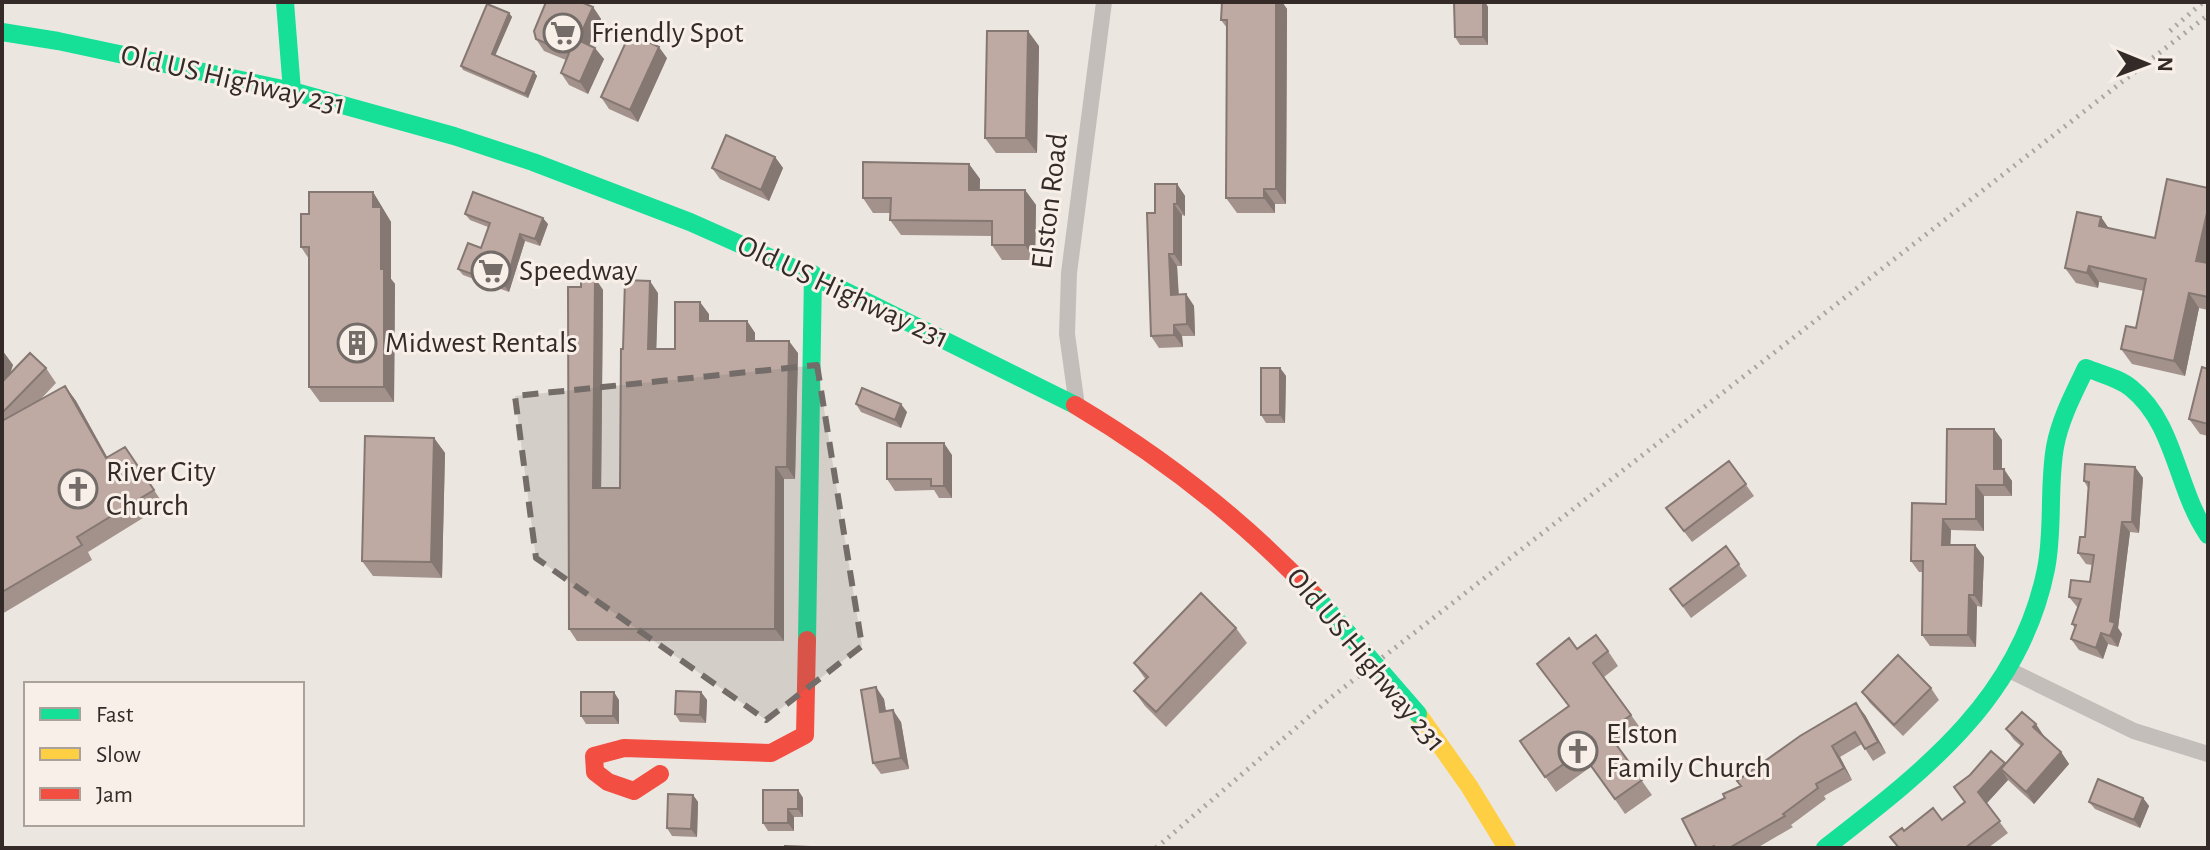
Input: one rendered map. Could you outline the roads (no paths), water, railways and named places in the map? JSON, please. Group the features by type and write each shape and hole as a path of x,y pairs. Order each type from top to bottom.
{"street":[{"path":"285,2 292,91"},
{"name":"Elston Road","path":"1077,406 1067,334 1069,273 1104,2"},
{"name":"Old US Highway 231","path":"2,32 292,91 536,162 813,274 1077,406 1233,515 1298,576 1418,714 1469,786 1507,848"},
{"path":"660,774 634,791 608,782 595,772 594,756 624,748 771,753 805,735 813,274"},
{"path":"1825,848 1947,750 2009,670 2042,588 2050,542 2055,447 2066,412 2086,368 2130,387 2151,410 2172,447 2192,512 2208,535"},
{"path":"2009,670 2134,731 2208,754"}],"railway":[{"path":"2170,31 2203,2"},
{"path":"1156,848 1333,696 2208,15"}],"place":[{"name":"Friendly Spot","path":"563,33"},
{"name":"Speedway","path":"491,271"},
{"name":"Midwest Rentals","path":"357,343"},
{"name":"River City Church","path":"78,489"},
{"name":"Elston Family Church","path":"1578,751"}]}
